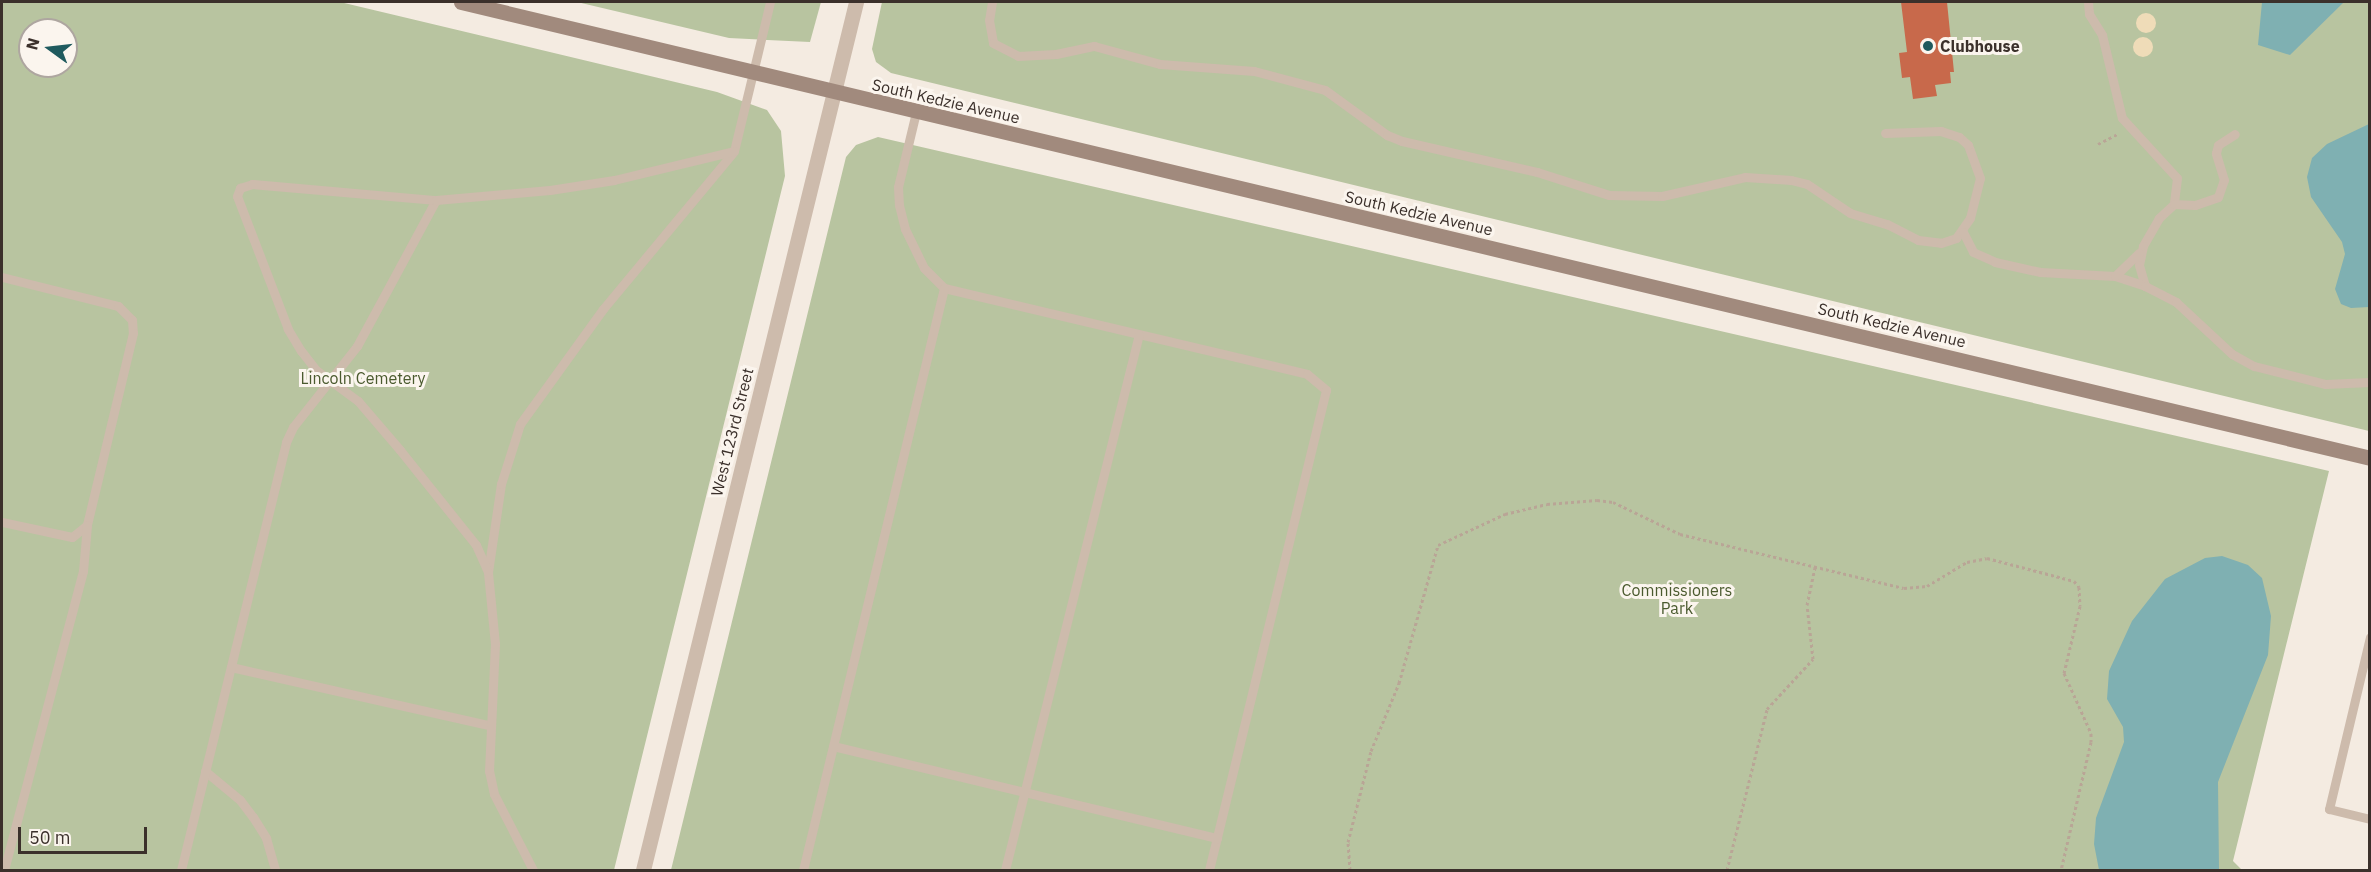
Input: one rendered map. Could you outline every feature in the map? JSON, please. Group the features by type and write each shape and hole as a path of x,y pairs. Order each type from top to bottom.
{"main road":[{"name":"South Kedzie Avenue","path":"461,2 2370,458"}],"street":[{"name":"West 123rd Street","path":"643,870 856,2"}],"lane":[{"path":"533,870 494,794 489,771 489,725 495,644 488,572 501,484 520,424 603,309 734,151 770,2"},
{"path":"992,2 989,20 993,43 1018,56 1094,46 1160,64 1254,71 1325,90 1387,135 1402,141 1537,172 1609,195 1662,196 1760,176 1807,184 1850,213 1887,224 1918,240 1949,242 1963,232 1980,178 1968,145 1959,137 1941,131 1885,134"},
{"path":"2088,2 2089,14 2106,47 2117,105 2131,128 2177,178 2174,204 2159,218 2135,261 2115,276"},
{"path":"916,112 898,187 899,205 916,253 924,268 944,288 1307,374 1326,390 1209,870"},
{"path":"2174,204 2195,205 2218,197 2224,180 2216,153 2218,145 2235,134"},
{"path":"488,572 476,545 457,519 358,401 316,370 288,328 239,206 240,188 252,184 436,200 614,180 734,151"},
{"path":"181,870 286,442 293,427 332,381 357,346 436,200"},
{"path":"1963,232 1973,252 1995,262 2040,272 2115,276 2145,286 2191,313 2240,361 2325,384 2370,382"},
{"path":"2143,246 2139,265 2145,286"},
{"path":"2,277 118,306 132,320 133,333 87,525 82,571 4,870"},
{"path":"803,870 944,288"},
{"path":"1005,870 1139,334"},
{"path":"2,522 72,537 87,525"},
{"path":"2370,637 2329,809 2370,819"},
{"path":"231,667 489,725"},
{"path":"833,746 1217,838"},
{"path":"205,771 240,800 253,817 266,838 275,870"}],"path":[{"path":"2098,144 2131,128"},
{"path":"1350,870 1348,842 1371,751 1399,683 1433,553 1444,540 1531,507 1598,500 1628,509 1680,534 1815,567 1915,588 1927,586 1967,562 1987,558 2074,581 2079,587 2080,606 2064,673 2091,733 2091,742 2061,870"},
{"path":"1727,870 1767,709 1813,659 1807,605 1815,567"}],"green space":[{"name":"Lincoln Cemetery","path":"2,2 340,2 717,92 767,110 781,131 785,176 614,870 2,870"},
{"path":"577,2 821,2 810,42 729,38"},
{"path":"882,2 2369,2 2369,431 891,73 876,62 872,49"},
{"name":"Commissioners Park","path":"878,137 2329,471 2233,861 2242,870 671,870 846,157 856,145"}],"sand":[{"path":"2146,13 2153,16 2156,23 2153,30 2146,33 2139,30 2136,23 2139,16"},
{"path":"2143,37 2150,40 2153,47 2150,54 2143,57 2136,54 2133,47 2136,40"}],"water":[{"path":"2262,2 2344,2 2290,55 2258,45"},
{"path":"2369,124 2369,307 2351,308 2341,304 2335,289 2345,254 2342,242 2311,197 2307,177 2312,158 2327,144"},
{"path":"2222,556 2248,565 2262,578 2271,616 2268,655 2218,782 2219,870 2099,870 2094,844 2096,818 2124,742 2123,727 2107,699 2109,671 2132,621 2165,579 2205,558"}],"building":[{"name":"Clubhouse","path":"1901,2 1947,2 1954,72 1950,72 1951,83 1935,85 1937,96 1913,99 1910,77 1902,78 1899,53 1907,52"}],"place":[{"name":"Clubhouse","path":"1928,46"}]}
